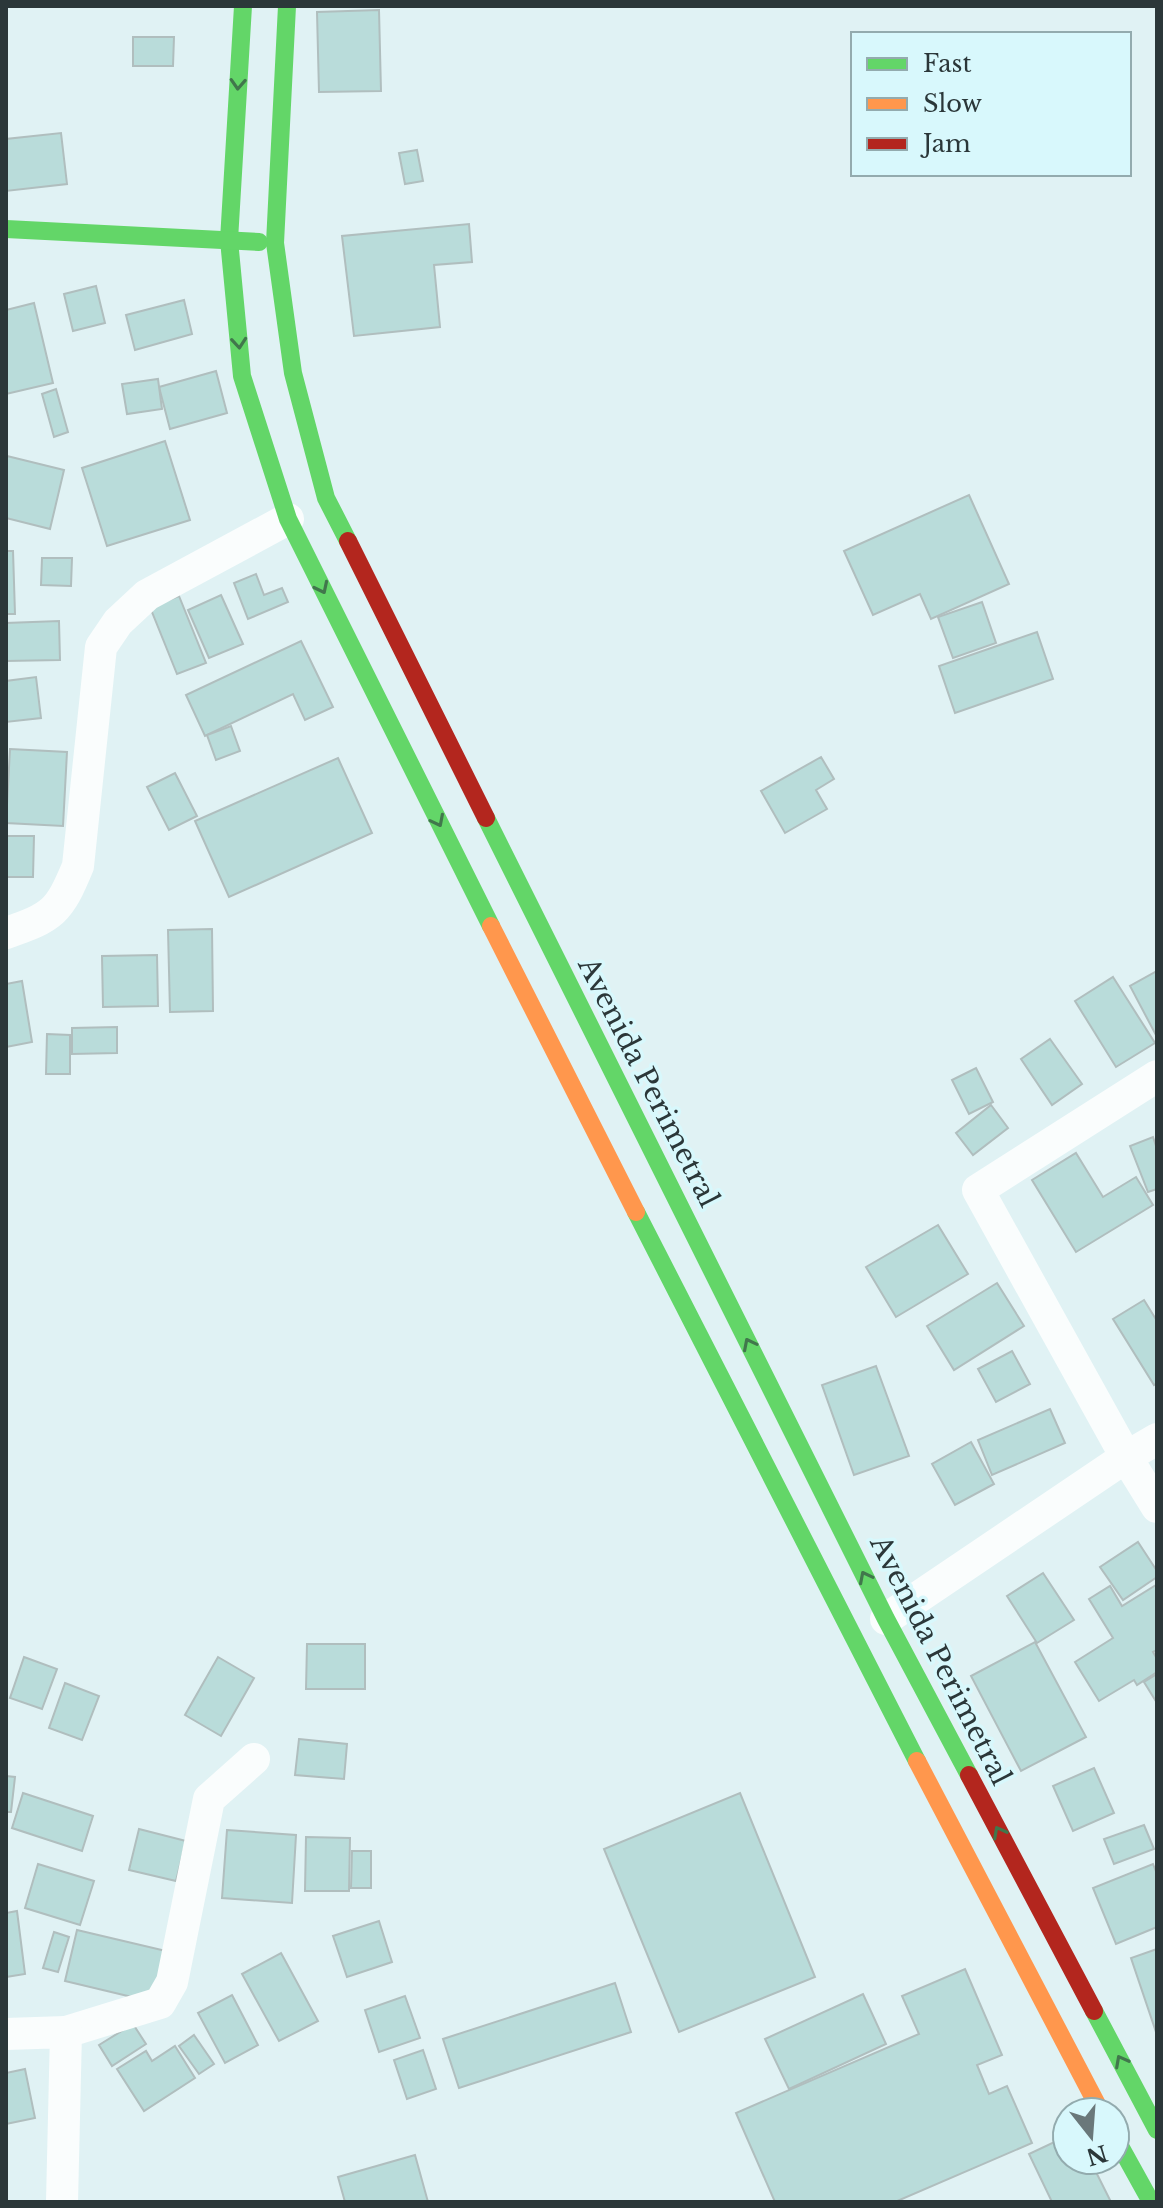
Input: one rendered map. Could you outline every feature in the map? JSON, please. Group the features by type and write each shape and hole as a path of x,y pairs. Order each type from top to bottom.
{"main road":[{"path":"243,6 229,240 242,376 288,519 431,808 847,1627 1093,2096"},
{"name":"Avenida Perimetral","path":"287,6 275,243 293,373 326,498 886,1619 1157,2130"},
{"path":"6,229 275,243"},
{"path":"1131,2166 1151,2202"}],"street":[{"path":"6,933 40,922 64,900 78,866 101,647 118,622 147,595 288,519"},
{"path":"1157,1076 978,1190 1126,1457 1157,1507"},
{"path":"886,1619 1157,1439"},
{"path":"6,2034 66,2032 160,2003 172,1982 209,1799 254,1759"},
{"path":"62,2202 66,2032"}],"building":[{"path":"379,10 381,91 319,92 317,12"},
{"path":"133,37 174,37 173,66 133,66"},
{"path":"61,133 67,184 6,191 6,139"},
{"path":"417,150 423,181 405,184 399,153"},
{"path":"469,224 472,262 434,265 440,327 354,336 342,236"},
{"path":"96,286 105,323 73,331 64,294"},
{"path":"184,300 192,334 135,350 126,315"},
{"path":"34,303 53,383 6,394 6,310"},
{"path":"216,371 227,413 170,429 159,387"},
{"path":"158,379 162,409 127,414 122,384"},
{"path":"56,389 68,432 54,437 42,394"},
{"path":"165,441 190,520 107,546 82,468"},
{"path":"7,456 64,470 50,529 6,518"},
{"path":"969,495 1009,584 931,619 920,594 873,615 844,551"},
{"path":"6,551 13,551 15,614 6,614"},
{"path":"42,558 72,558 71,586 41,585"},
{"path":"256,574 264,595 282,588 288,602 248,619 234,583"},
{"path":"221,595 243,644 209,658 188,610"},
{"path":"179,596 206,663 177,674 150,607"},
{"path":"982,602 996,643 953,658 938,617"},
{"path":"59,621 60,660 6,661 6,623"},
{"path":"1037,632 1053,679 955,713 939,666"},
{"path":"301,641 333,707 305,720 293,694 205,736 186,695"},
{"path":"36,677 41,718 6,722 6,681"},
{"path":"231,726 240,751 216,760 207,735"},
{"path":"10,749 67,752 63,826 6,823"},
{"path":"821,757 834,779 816,790 827,809 785,833 761,791"},
{"path":"338,758 372,833 229,897 195,821"},
{"path":"175,773 197,816 169,830 147,787"},
{"path":"6,836 34,836 33,877 6,877"},
{"path":"212,929 213,1011 170,1012 168,930"},
{"path":"157,955 158,1006 103,1007 102,956"},
{"path":"1157,971 1157,1037 1130,986"},
{"path":"1113,977 1155,1043 1116,1067 1075,1001"},
{"path":"22,981 32,1042 6,1047 6,984"},
{"path":"117,1027 117,1053 72,1054 72,1028"},
{"path":"47,1034 70,1035 70,1074 46,1074"},
{"path":"1050,1039 1082,1084 1052,1105 1021,1059"},
{"path":"976,1068 993,1102 969,1114 952,1080"},
{"path":"991,1105 1008,1128 973,1155 956,1133"},
{"path":"1153,1137 1157,1149 1157,1189 1148,1192 1130,1146"},
{"path":"1076,1153 1103,1197 1136,1177 1153,1205 1076,1252 1032,1180"},
{"path":"938,1225 968,1274 896,1317 866,1267"},
{"path":"997,1283 1024,1326 954,1370 927,1326"},
{"path":"1144,1300 1157,1321 1157,1383 1154,1385 1113,1319"},
{"path":"1012,1351 1030,1384 996,1402 978,1369"},
{"path":"876,1366 909,1456 854,1475 822,1385"},
{"path":"1050,1409 1065,1443 992,1475 978,1440"},
{"path":"971,1442 994,1484 955,1505 932,1464"},
{"path":"1138,1542 1157,1571 1157,1577 1123,1600 1100,1567"},
{"path":"1043,1573 1074,1620 1037,1643 1007,1596"},
{"path":"1156,1585 1157,1650 1153,1652 1157,1659 1157,1672 1137,1685 1134,1680 1099,1701 1075,1662 1113,1638 1089,1599 1110,1586 1122,1606"},
{"path":"1035,1642 1086,1737 1021,1771 971,1676"},
{"path":"307,1644 365,1644 365,1689 306,1689"},
{"path":"24,1657 57,1669 42,1709 10,1698"},
{"path":"218,1657 254,1678 221,1736 185,1715"},
{"path":"1157,1674 1157,1703 1144,1682"},
{"path":"65,1683 99,1696 82,1740 49,1728"},
{"path":"299,1739 347,1744 344,1779 295,1775"},
{"path":"1094,1768 1114,1813 1073,1831 1053,1786"},
{"path":"6,1776 15,1777 11,1812 6,1812"},
{"path":"23,1793 93,1816 82,1851 12,1828"},
{"path":"740,1793 815,1977 679,2032 604,1849"},
{"path":"1144,1825 1154,1849 1114,1864 1104,1839"},
{"path":"139,1829 186,1841 176,1881 129,1870"},
{"path":"227,1830 296,1835 292,1903 222,1898"},
{"path":"306,1837 350,1838 349,1891 305,1891"},
{"path":"352,1851 371,1851 371,1888 351,1888"},
{"path":"38,1864 94,1881 80,1925 25,1908"},
{"path":"1153,1864 1157,1874 1157,1927 1116,1944 1093,1888"},
{"path":"17,1911 25,1974 6,1977 6,1913"},
{"path":"379,1921 392,1962 347,1977 333,1936"},
{"path":"77,1930 166,1951 153,2002 65,1981"},
{"path":"54,1932 69,1937 58,1972 43,1968"},
{"path":"1157,1949 1157,2035 1131,1958"},
{"path":"281,1953 318,2021 279,2041 242,1974"},
{"path":"965,1969 1002,2055 977,2065 989,2094 1007,2086 1032,2143 895,2202 775,2202 736,2113 919,2034 902,1996"},
{"path":"615,1983 631,2032 459,2088 443,2039"},
{"path":"863,1994 886,2044 789,2089 765,2039"},
{"path":"232,1995 258,2045 225,2063 198,2013"},
{"path":"405,1996 420,2038 379,2052 365,2010"},
{"path":"133,2024 146,2044 112,2066 99,2045"},
{"path":"194,2035 214,2064 199,2074 179,2046"},
{"path":"175,2046 195,2078 144,2111 117,2069 146,2051 152,2061"},
{"path":"423,2050 436,2089 407,2099 394,2060"},
{"path":"25,2069 35,2118 6,2124 6,2073"},
{"path":"1051,2144 1051,2176 1098,2176 1111,2202 1052,2202 1029,2154"},
{"path":"415,2155 428,2202 345,2202 338,2177"}],"traffic: fast":[{"path":"243,6 229,240 242,376 288,519 491,926"},
{"path":"287,6 275,243 293,373 326,498 348,541"},
{"path":"6,229 259,242"},
{"path":"486,818 886,1619 969,1775"},
{"path":"636,1212 917,1761"},
{"path":"1094,2011 1157,2130"},
{"path":"1131,2166 1151,2202"}],"traffic: slow":[{"path":"491,926 636,1212"},
{"path":"917,1761 1093,2096"}],"traffic: jam":[{"path":"348,541 486,818"},
{"path":"969,1775 1094,2011"}]}
